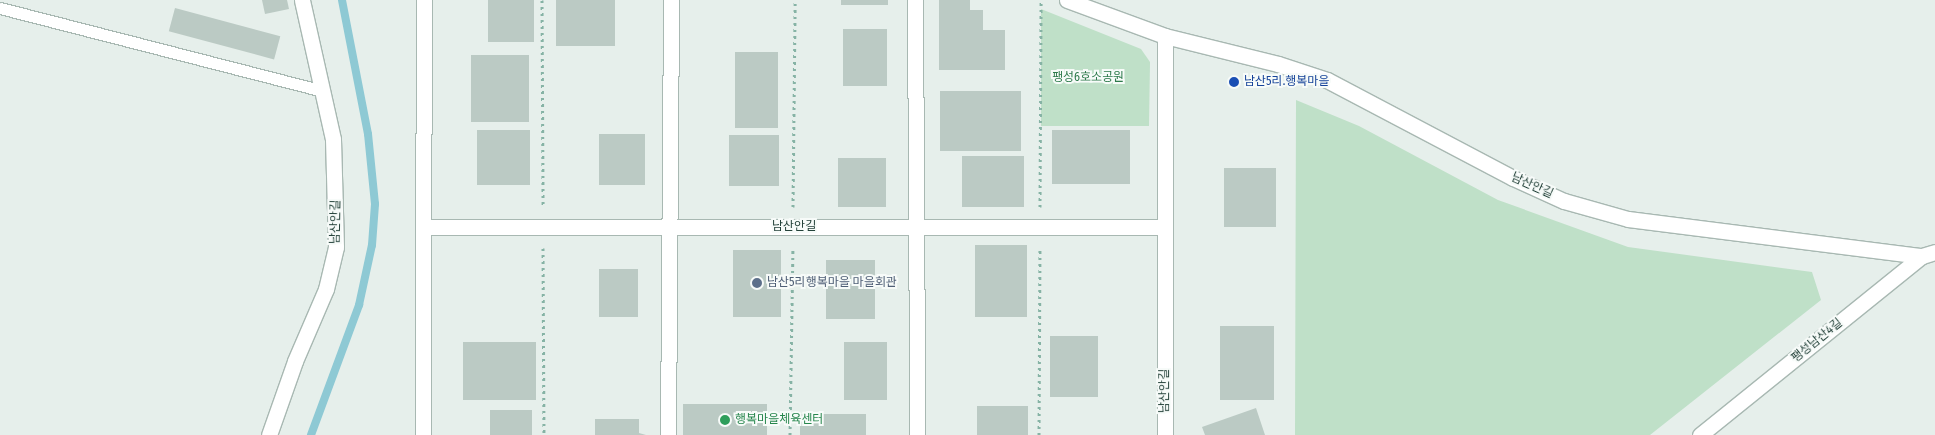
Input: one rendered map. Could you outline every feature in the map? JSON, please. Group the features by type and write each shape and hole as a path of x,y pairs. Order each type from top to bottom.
{"street":[{"name":"남산안길","path":"269,435 295,361 326,289 336,247 333,139 320,90 302,0"},
{"path":"424,0 424,435"},
{"path":"668,435 671,0"},
{"path":"916,0 917,435"},
{"name":"남산안길","path":"1067,0 1165,36 1278,64 1327,80 1513,178 1574,203 1628,219 1929,254"},
{"name":"남산안길","path":"1165,36 1165,435"},
{"name":"남산안길","path":"424,227 1165,227"},
{"name":"팽성남산4길","path":"1700,435 1929,254"}],"lane":[{"path":"0,8 320,90"}],"green space":[{"name":"팽성6호소공원","path":"1041,9 1141,49 1150,62 1149,126 1041,126"},
{"path":"1296,100 1359,126 1498,200 1628,247 1812,272 1821,300 1650,435 1295,435"}],"building":[{"path":"262,0 287,0 289,9 265,14"},
{"path":"488,0 534,0 534,42 488,42"},
{"path":"556,0 615,0 615,46 556,46"},
{"path":"841,0 888,0 888,5 841,5"},
{"path":"939,0 970,0 970,10 983,10 983,30 1005,30 1005,70 939,70"},
{"path":"175,8 280,36 274,59 169,31"},
{"path":"843,29 887,29 887,86 843,86"},
{"path":"735,52 778,52 778,128 735,128"},
{"path":"471,55 529,55 529,122 471,122"},
{"path":"940,91 1021,91 1021,151 940,151"},
{"path":"477,130 530,130 530,185 477,185"},
{"path":"1052,130 1130,130 1130,184 1052,184"},
{"path":"599,134 645,134 645,185 599,185"},
{"path":"729,135 779,135 779,186 729,186"},
{"path":"962,156 1024,156 1024,207 962,207"},
{"path":"838,158 886,158 886,207 838,207"},
{"path":"1224,168 1276,168 1276,227 1224,227"},
{"path":"975,245 1027,245 1027,317 975,317"},
{"name":"남산5리행복마을 마을회관","path":"733,250 781,250 781,317 733,317"},
{"path":"826,260 875,260 875,319 826,319"},
{"path":"599,269 638,269 638,317 599,317"},
{"path":"1220,326 1274,326 1274,400 1220,400"},
{"path":"1050,336 1098,336 1098,397 1050,397"},
{"path":"463,342 536,342 536,400 463,400"},
{"path":"844,342 887,342 887,400 844,400"},
{"name":"행복마을체육센터","path":"683,404 767,404 767,435 683,435"},
{"path":"977,406 1028,406 1028,435 977,435"},
{"path":"1256,408 1265,435 1205,435 1202,427"},
{"path":"490,410 532,410 532,435 490,435"},
{"path":"800,414 866,414 866,435 800,435"},
{"path":"595,419 639,419 639,433 646,435 595,435"}],"waterway":[{"path":"311,435 359,305 372,245 375,204 368,134 342,0"}],"place":[{"name":"남산5리.행복마을","path":"1234,82"},
{"name":"남산5리행복마을 마을회관","path":"757,283"},
{"name":"행복마을체육센터","path":"725,420"}]}
